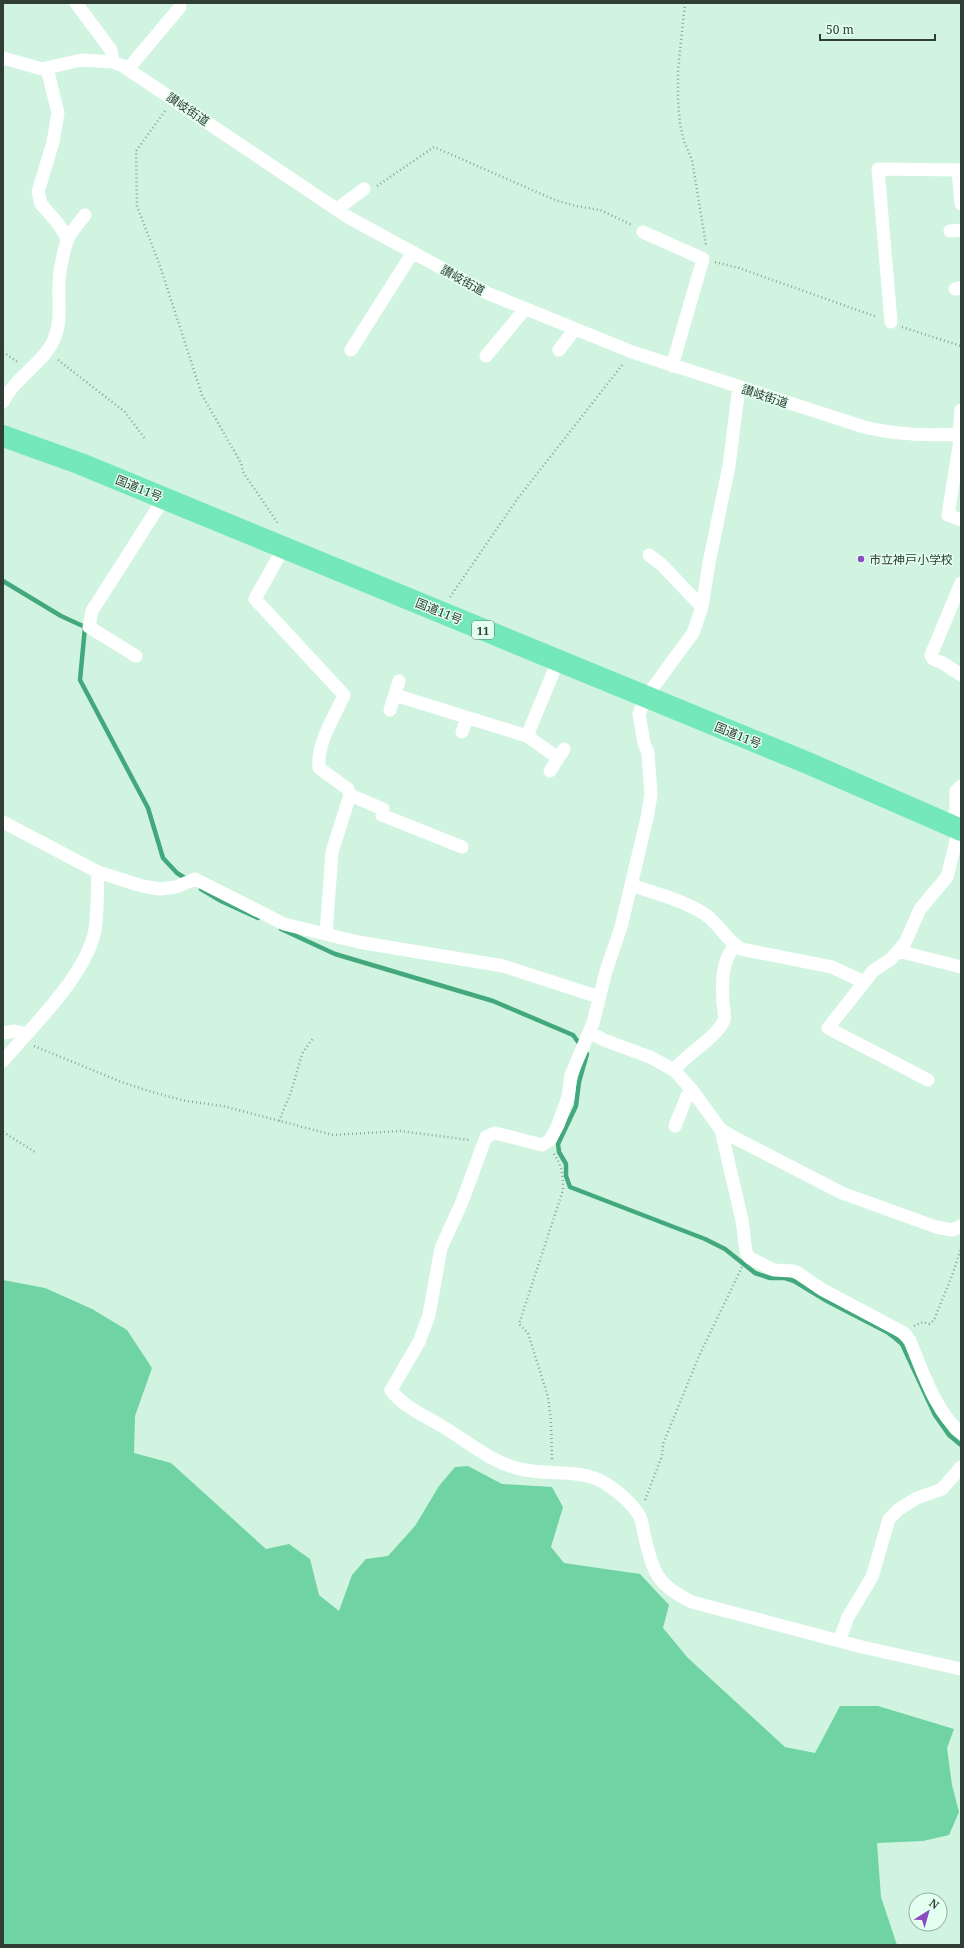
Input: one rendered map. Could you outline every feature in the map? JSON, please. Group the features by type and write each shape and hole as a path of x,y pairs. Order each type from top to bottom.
{"highway":[{"name":"国道11号","path":"3,436 81,464 284,547 810,764 957,828"}],"street":[{"path":"76,3 111,50 113,62"},
{"path":"128,69 180,7"},
{"name":"讃岐街道","path":"3,58 30,66 46,68 81,60 113,62 128,69 337,209 413,252 487,293 632,352 885,433 906,435 960,435"},
{"path":"3,402 7,394 29,369 47,352 54,339 59,324 59,270 66,242 65,234 41,204 38,192 53,142 58,113 46,68"},
{"path":"891,322 878,169 959,170 961,204"},
{"path":"337,209 364,189"},
{"path":"66,242 85,216"},
{"path":"643,232 703,259 672,366"},
{"path":"351,350 413,252"},
{"path":"486,356 525,309"},
{"path":"559,350 576,329"},
{"path":"739,387 729,466 708,564 702,607 693,633 646,697 639,714 644,743 648,753 651,795 621,927 606,971 600,997 589,1032 571,1075 568,1097 558,1126 550,1140 542,1145 495,1133 486,1137 462,1202 441,1248 427,1322 419,1342 390,1390 396,1398 487,1456 503,1464 525,1470 578,1475 604,1483 626,1500 640,1518 652,1568 664,1585 692,1602 839,1641 961,1669"},
{"path":"961,410 960,435 948,515 961,520"},
{"path":"136,656 89,627 92,611 164,498"},
{"path":"284,547 255,599 344,694 322,742 318,756 319,768 348,789 350,795 332,852 326,934"},
{"path":"649,556 662,565 702,607"},
{"path":"961,583 931,655 933,659 943,663 961,675"},
{"path":"526,736 558,660"},
{"path":"390,710 399,681"},
{"path":"395,695 526,736 561,754 550,771"},
{"path":"462,732 467,718"},
{"path":"928,1080 828,1028 873,971 891,959 905,943 920,910 947,877 957,828 956,791 961,786"},
{"path":"350,795 382,809 382,815 462,847"},
{"path":"3,822 98,872 142,886 160,889 176,887 195,879 284,924 358,942 503,966 600,997"},
{"path":"3,1061 63,990 77,971 88,951 95,930 98,872"},
{"path":"631,885 694,908 706,915 720,927 735,945 741,949 832,967 864,982"},
{"path":"674,1070 680,1062 718,1029 724,1019 722,978 727,954 735,945"},
{"path":"898,951 956,964 961,967"},
{"path":"3,1033 14,1031 24,1037"},
{"path":"589,1032 674,1070 692,1090 721,1130 742,1220 746,1252 750,1258 774,1270 793,1271 798,1273 824,1290 904,1333 910,1341 938,1403 950,1423 961,1433"},
{"path":"675,1126 687,1096 692,1090"},
{"path":"721,1130 842,1192 936,1227 952,1230 961,1226"},
{"path":"839,1641 848,1617 872,1577 889,1519 899,1509 917,1498 942,1489 961,1467"}],"path":[{"path":"685,3 678,70 678,100 680,124 684,141 692,160 706,243 703,259 739,268 961,346"},
{"path":"174,99 136,150 137,206 160,266 202,395 241,463 243,472 289,538 284,547"},
{"path":"364,189 371,190 434,147 555,200 576,206 600,210 639,228 643,232"},
{"path":"3,352 29,369"},
{"path":"47,352 125,412 146,440"},
{"path":"440,612 518,498 632,352"},
{"path":"24,1037 124,1083 152,1092 186,1101 223,1106 333,1135 408,1131 484,1142"},
{"path":"279,1121 291,1092 302,1054 314,1037"},
{"path":"3,1132 35,1152"},
{"path":"545,1143 560,1162 563,1190 519,1324 528,1333 548,1397 551,1421 552,1462 557,1473"},
{"path":"904,1333 915,1325 923,1322 929,1324 934,1320 953,1273 961,1248"},
{"path":"640,1518 662,1456 663,1444 699,1356 741,1270 750,1258"}],"green space":[{"path":"3,1280 45,1288 92,1309 127,1330 152,1368 135,1416 134,1453 171,1463 266,1549 289,1544 310,1559 319,1595 339,1611 352,1575 366,1559 388,1556 415,1526 439,1486 455,1467 468,1466 502,1484 552,1487 563,1507 551,1547 564,1563 640,1574 669,1605 663,1628 688,1658 785,1747 815,1753 840,1706 878,1706 954,1729 947,1748 952,1785 959,1812 949,1835 923,1841 877,1843 881,1897 897,1945 3,1945"}],"waterway":[{"path":"3,581 61,616 85,627 80,680 148,808 163,858 177,873 188,880"},
{"path":"201,889 221,901 258,918"},
{"path":"281,929 335,954 493,1001 573,1035 587,1054 579,1082 576,1106 558,1144 559,1152 566,1164 566,1176 570,1187 705,1239 725,1249 755,1273 770,1278 785,1278 794,1281 827,1301 887,1332 902,1344 935,1415 949,1435 961,1445"}],"place":[{"name":"市立神戸小学校","path":"861,559"}]}
